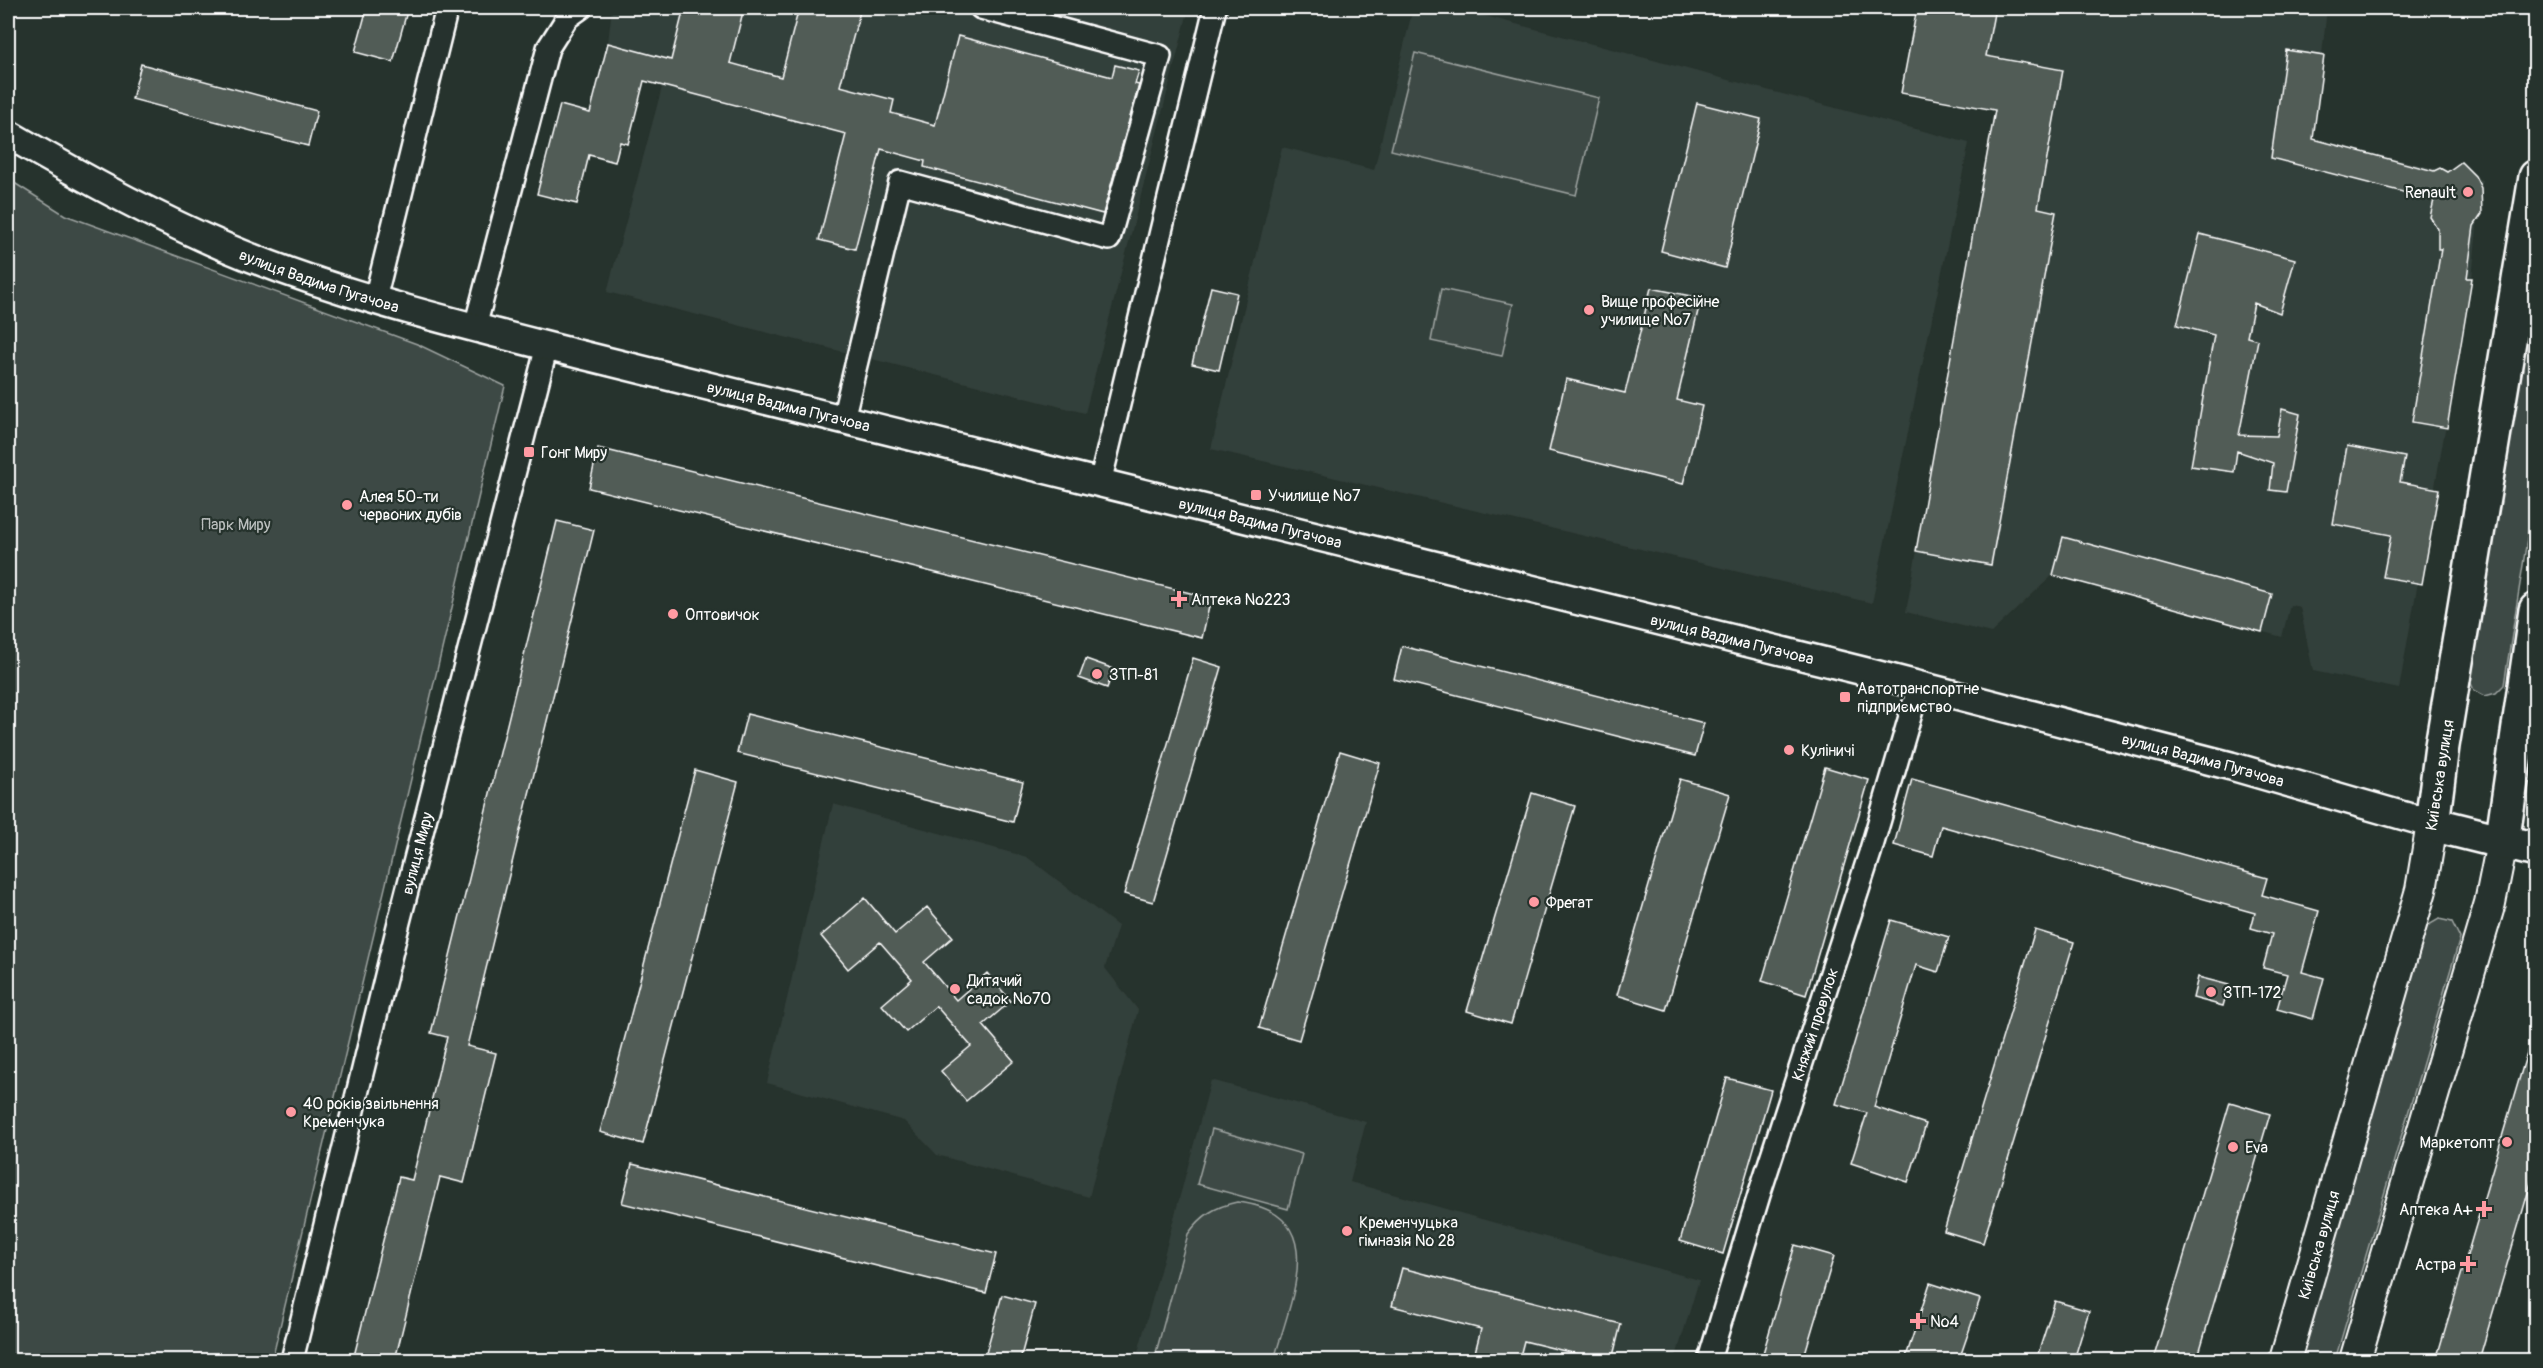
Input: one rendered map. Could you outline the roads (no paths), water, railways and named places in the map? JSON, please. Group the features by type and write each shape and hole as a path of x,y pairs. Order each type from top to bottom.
{"main road":[{"name":"Київська вулиця","path":"2285,1360 2421,890 2442,746 2535,177"},
{"path":"2355,1360 2487,914 2502,843 2535,610"},
{"name":"вулиця Вадима Пугачова","path":"2432,824 2535,850"}],"street":[{"path":"375,299 447,8"},
{"path":"475,327 548,48 567,18 581,8"},
{"path":"843,419 900,182 1109,239 1160,56 981,8"},
{"path":"1100,483 1215,8"},
{"name":"вулиця Вадима Пугачова","path":"8,134 113,193 216,243 310,279 375,299 547,346 1919,686 2231,766 2432,824"},
{"name":"вулиця Миру","path":"292,1360 399,922 547,346"},
{"name":"Княжий провулок","path":"1709,1360 1762,1184 1870,853 1919,686"}],"place":[{"name":"Renault","path":"2468,192"},
{"name":"Вище професійне училище №7","path":"1589,310"},
{"name":"Гонг Миру","path":"529,452"},
{"name":"Училище №7","path":"1256,495"},
{"name":"Алея 50-ти червоних дубів","path":"347,505"},
{"name":"Аптека №223","path":"1179,599"},
{"name":"Оптовичок","path":"673,614"},
{"name":"ЗТП-81","path":"1097,674"},
{"name":"Автотранспортне підприємство","path":"1845,697"},
{"name":"Куліничі","path":"1789,750"},
{"name":"Фрегат","path":"1534,902"},
{"name":"Дитячий садок №70","path":"955,989"},
{"name":"ЗТП-172","path":"2211,992"},
{"name":"40 рокiв звiльнення Кременчука","path":"291,1112"},
{"name":"Маркетопт","path":"2507,1142"},
{"name":"Eva","path":"2233,1147"},
{"name":"Аптека А+","path":"2484,1209"},
{"name":"Кременчуцька гімназія № 28","path":"1347,1231"},
{"name":"Астра","path":"2468,1264"},
{"name":"№4","path":"1918,1321"}],"park label":[{"name":"Парк Миру","path":"236,524"}]}
